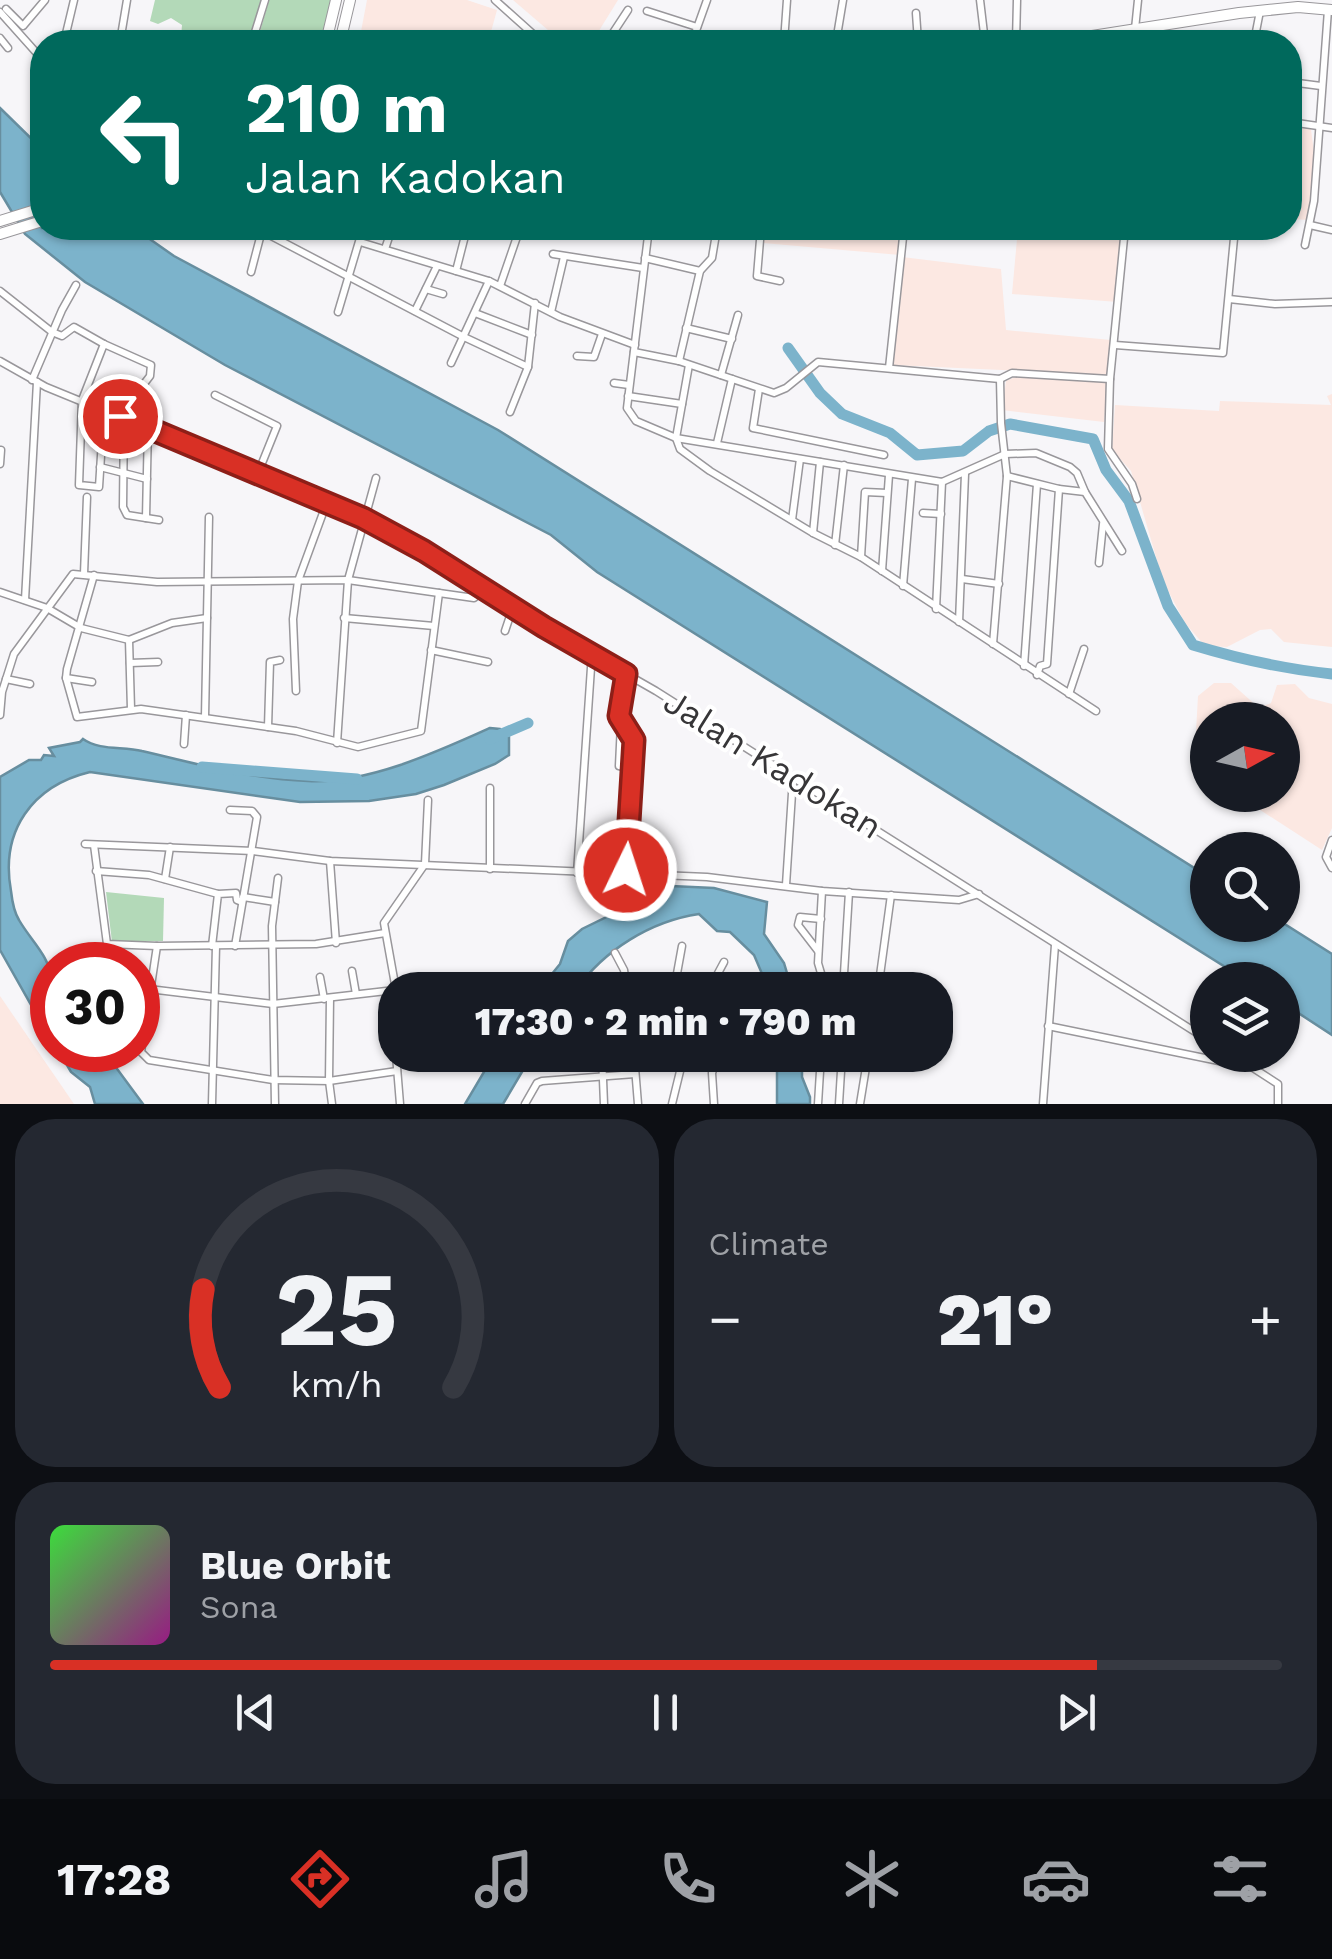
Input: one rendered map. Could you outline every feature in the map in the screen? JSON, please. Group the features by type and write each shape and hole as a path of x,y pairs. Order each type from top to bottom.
{"main road":[{"path":"329,30 336,0"},
{"path":"343,30 350,0"},
{"path":"1131,30 1298,4 1330,10"},
{"path":"0,221 30,212"},
{"path":"0,234 30,225"}],"street":[{"path":"3,11 23,26 45,0"},
{"path":"67,30 74,0"},
{"path":"122,30 127,0"},
{"path":"256,30 265,0"},
{"path":"495,0 529,30"},
{"path":"696,30 707,0"},
{"path":"785,30 787,0"},
{"path":"838,30 843,0"},
{"path":"980,0 984,30"},
{"path":"1016,30 1017,0"},
{"path":"1137,29 1138,0"},
{"path":"615,30 628,10"},
{"path":"1256,30 1260,10"},
{"path":"1305,245 1330,10"},
{"path":"3,11 30,44"},
{"path":"647,11 697,27"},
{"path":"916,13 917,30"},
{"path":"0,38 8,48"},
{"path":"1302,84 1321,86"},
{"path":"1302,124 1332,128"},
{"path":"1310,226 1332,230"},
{"path":"251,272 258,240"},
{"path":"282,240 464,338 528,367"},
{"path":"385,249 388,240"},
{"path":"456,271 464,240"},
{"path":"500,286 516,240"},
{"path":"647,240 626,408 631,417 676,438 912,480 942,482 1005,454 1048,456 1076,473 1122,551"},
{"path":"678,361 702,269 712,258 715,240"},
{"path":"760,240 757,276 780,281"},
{"path":"889,368 903,240"},
{"path":"1124,240 1110,379 1109,454 1132,484 1138,499"},
{"path":"1114,346 1221,354 1235,240"},
{"path":"338,312 360,242 489,281 634,348 774,392 786,388 818,362 1000,379 1012,373 1110,379"},
{"path":"552,254 643,268"},
{"path":"551,312 564,257"},
{"path":"645,258 702,269"},
{"path":"415,310 436,266"},
{"path":"452,363 489,281"},
{"path":"25,600 35,381 52,332 76,284"},
{"path":"426,288 443,294"},
{"path":"0,292 4,300 52,332 62,336 74,327 151,365 150,376 122,416 124,512 158,520"},
{"path":"1229,298 1275,304 1332,302"},
{"path":"510,412 528,367 535,303"},
{"path":"475,313 532,335"},
{"path":"721,375 738,315"},
{"path":"686,328 732,339"},
{"path":"577,356 594,357 602,334"},
{"path":"104,344 82,400 80,485 98,488 104,409"},
{"name":"Jalan Kadokan","path":"0,361 35,381 363,518 424,551 980,894 1190,1029"},
{"path":"689,364 676,438 680,449 813,533 882,570 1096,711"},
{"path":"718,444 732,378"},
{"path":"993,644 1007,476 1000,379"},
{"path":"614,383 629,385"},
{"path":"758,389 752,428 884,455"},
{"path":"215,396 277,426 258,473"},
{"path":"628,396 682,404"},
{"path":"146,518 148,426"},
{"path":"0,464 1,450"},
{"path":"792,520 800,459"},
{"path":"813,533 820,462"},
{"path":"836,545 844,465"},
{"path":"100,467 146,479"},
{"path":"958,623 965,474"},
{"path":"882,570 890,475"},
{"path":"1007,476 1085,492"},
{"path":"337,744 348,580 376,478"},
{"path":"903,587 912,480"},
{"path":"936,609 942,482"},
{"path":"1024,666 1036,484"},
{"path":"1038,674 1040,666 1047,664 1059,489"},
{"path":"861,557 865,492 887,494"},
{"path":"84,574 87,497"},
{"path":"296,691 293,620 298,581 327,502"},
{"path":"923,513 941,514"},
{"path":"205,717 209,517"},
{"path":"1100,563 1104,522"},
{"path":"0,715 3,681 19,644 69,577 84,574 158,582 348,580 474,598 484,590"},
{"path":"94,575 66,678 77,718 131,709 296,731 337,744 364,747 422,731 439,593"},
{"path":"962,580 999,584"},
{"path":"0,592 47,608 81,628 129,640 172,623 208,618"},
{"path":"505,631 513,607"},
{"path":"344,618 434,626"},
{"path":"129,640 131,709"},
{"path":"1069,694 1084,649"},
{"path":"431,650 488,662"},
{"path":"577,872 592,653"},
{"path":"268,727 270,662 280,660"},
{"path":"130,663 158,662"},
{"path":"626,674 619,711 619,766 633,769"},
{"path":"66,678 92,682"},
{"path":"3,681 30,684"},
{"path":"184,744 186,715"},
{"path":"621,722 634,736 626,874"},
{"path":"786,885 792,778"},
{"path":"490,788 490,869"},
{"path":"392,972 386,918 426,864 428,800"},
{"path":"230,810 256,814 235,946"},
{"path":"1332,840 1326,858 1332,868"},
{"path":"85,844 252,851 330,861 707,877 822,891 959,900 980,894"},
{"path":"94,845 107,942"},
{"path":"165,879 170,847"},
{"path":"330,861 336,942"},
{"path":"96,871 165,879 189,889 218,894 236,892 237,900 274,902"},
{"path":"275,1104 273,946 278,878"},
{"path":"820,972 822,891"},
{"path":"844,972 849,892"},
{"path":"212,1104 218,894"},
{"path":"880,972 891,896"},
{"path":"819,952 798,924 800,917 821,919"},
{"path":"160,946 273,946 336,942 385,933"},
{"path":"1043,1104 1055,945"},
{"path":"677,972 682,946"},
{"path":"614,953 624,972"},
{"path":"719,972 724,962"},
{"path":"352,971 356,995"},
{"path":"320,978 327,998 332,1104"},
{"path":"160,990 273,1004 378,992"},
{"path":"1048,1026 1190,1055"},
{"path":"160,1061 273,1080 329,1081 390,1072"},
{"path":"397,1072 400,1104"},
{"path":"604,1072 604,1104"},
{"path":"672,1104 680,1072"},
{"path":"712,1072 714,1104"},
{"path":"818,1104 819,1072"},
{"path":"839,1104 841,1072"},
{"path":"860,1104 865,1072"},
{"path":"1259,1072 1278,1084 1278,1104"},
{"path":"525,1104 542,1081 635,1074 638,1104"}],"shaded area":[{"path":"367,0 467,0 497,10 491,30 361,30"},
{"path":"513,0 618,0 599,30 548,30"},
{"path":"1302,128 1311,129 1314,153 1310,220 1302,220"},
{"path":"763,240 902,240 900,255 763,243"},
{"path":"1017,240 1121,240 1118,302 1012,294"},
{"path":"902,257 1001,269 1006,330 1111,340 1108,375 892,365"},
{"path":"1015,377 1107,382 1104,422 1002,410 1006,381"},
{"path":"1332,394 1332,647 1284,642 1271,629 1260,630 1227,647 1205,646 1185,623 1163,581 1131,471 1112,450 1115,405 1219,411 1220,401 1331,405 1327,396"},
{"path":"1214,683 1231,683 1252,702 1198,702 1198,696"},
{"path":"1295,684 1309,698 1332,704 1332,828 1322,850 1300,832 1263,812 1300,812 1300,702 1271,702 1277,685"},
{"path":"0,996 30,1040 30,1072 52,1072 74,1104 0,1104"}],"green space":[{"path":"155,0 264,0 254,30 182,30 182,25 171,18 158,24 150,21"},
{"path":"269,0 331,0 325,30 260,30"},
{"path":"106,892 164,898 163,941 112,942"}],"water":[{"path":"0,108 30,137 30,238 0,192"},
{"path":"32,240 151,240 174,256 498,430 1190,865 1190,942 1300,942 1300,934 1332,954 1332,1035 1300,1014 1300,962 1217,962 597,572 551,535 225,365 85,282"},
{"path":"490,728 500,729 509,737 509,755 495,764 416,794 369,801 300,802 90,772 70,779 52,788 25,814 11,849 12,898 34,942 30,942 30,1003 0,950 0,777 29,760 54,756 49,748 83,739 245,774 331,781 378,772"},
{"path":"714,888 767,902 764,934 787,972 761,972 754,955 730,932 717,931 699,914 646,931 615,950 591,972 554,972 568,941 582,929 621,910 649,907 655,889"},
{"path":"71,1072 119,1072 143,1104 95,1104 90,1087"},
{"path":"484,1072 522,1072 503,1104 465,1104"},
{"path":"777,1072 802,1072 810,1104 777,1104"}],"waterway":[{"path":"788,348 820,393 842,414 890,433 917,455 963,451 989,431 1010,424 1093,439 1106,470 1129,501 1168,606 1193,645 1262,663 1332,674"},
{"path":"490,739 528,723"},
{"path":"202,767 357,779"}],"route":[{"path":"120,416 363,518 626,674 619,716 634,740 626,870"}]}
